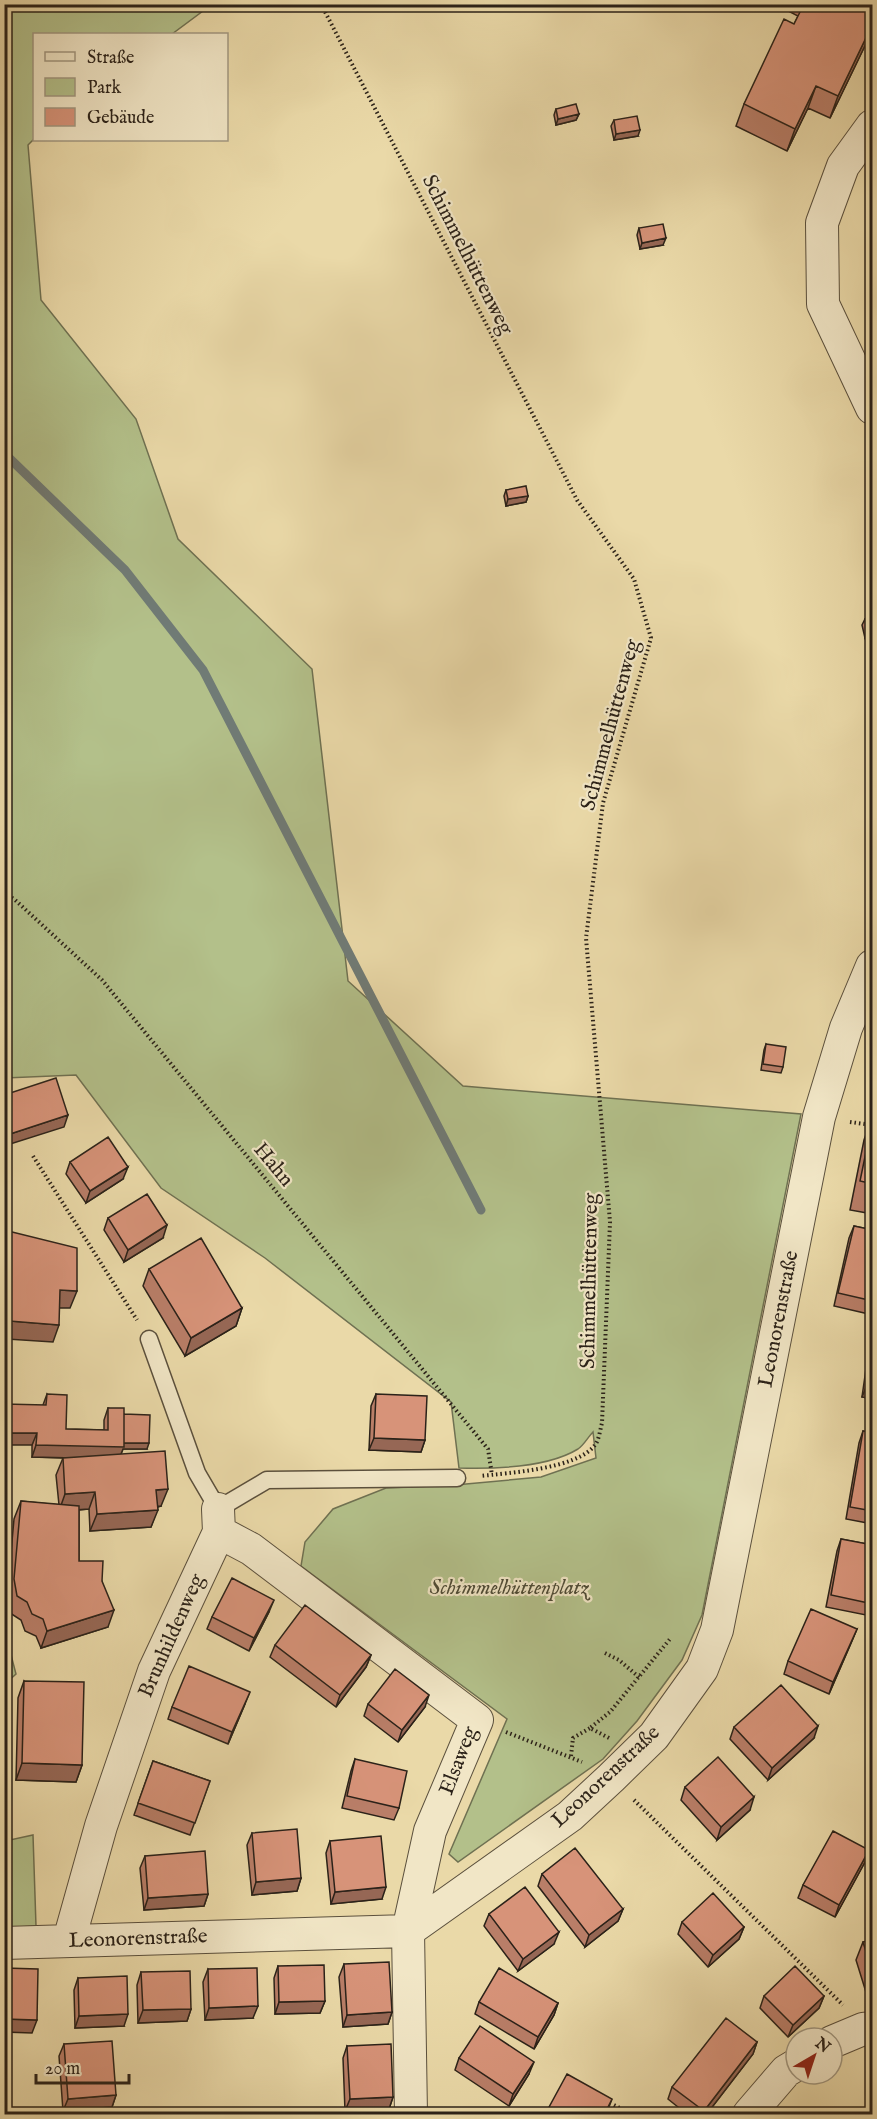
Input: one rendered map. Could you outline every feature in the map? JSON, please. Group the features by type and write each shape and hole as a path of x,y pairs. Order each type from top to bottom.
{"street":[{"path":"873,126 843,166 822,223 823,304 873,408"},
{"name":"Leonorenstraße","path":"4,1943 408,1931 570,1816 621,1788 654,1736 702,1669 717,1630 819,1117 846,1028 873,966"},
{"name":"Elsaweg","path":"219,1520 251,1549 477,1720 430,1831 408,1931 411,2115"},
{"name":"Brunhildenweg","path":"69,1940 101,1826 154,1671 219,1520"},
{"path":"844,2037 863,2029 873,2028"},
{"path":"749,2115 784,2073"}],"lane":[{"path":"149,1339 197,1473 219,1520 267,1480 457,1478"}],"path":[{"name":"Schimmelhüttenweg","path":"321,4 577,500 634,579 651,638 603,803 586,938 610,1222 602,1423 596,1445 583,1455 541,1469 492,1475"},
{"name":"Hahn","path":"4,893 14,899 102,980 488,1449 492,1475"},
{"path":"33,1156 149,1339"},
{"path":"457,1478 492,1475"},
{"path":"571,1756 573,1738 610,1712 670,1639"},
{"path":"605,1653 618,1660 640,1678"},
{"path":"477,1720 571,1756 621,1788 843,2005"},
{"path":"590,1728 617,1743"},
{"path":"614,2105 632,2115"}],"green space":[{"name":"Schimmelhüttenplatz","path":"4,5 211,5 173,33 33,33 33,140 28,145 41,300 136,419 178,539 312,669 348,981 463,1086 801,1114 702,1615 682,1660 637,1721 603,1759 458,1862 449,1854 507,1719 301,1566 305,1542 333,1509 386,1488 455,1485 541,1477 596,1458 593,1432 578,1449 551,1460 520,1466 459,1468 451,1402 265,1258 161,1188 76,1075 5,1078"},
{"path":"4,1628 16,1674 5,1684 4,1684"},
{"path":"33,1835 36,1926 5,1928 5,1841"}],"building":[{"path":"804,4 873,4 873,23 838,96 816,86 795,129 744,104 784,19 794,24"},
{"path":"576,104 579,114 558,119 556,109"},
{"path":"637,116 640,130 616,134 614,120"},
{"path":"663,224 666,238 642,243 639,228"},
{"path":"526,486 528,496 508,499 506,490"},
{"path":"873,618 873,631 867,632 865,619"},
{"path":"766,1044 786,1047 783,1067 763,1064"},
{"path":"56,1078 68,1115 4,1136 4,1095"},
{"path":"873,1118 873,1184 860,1181"},
{"path":"108,1137 128,1167 90,1191 70,1162"},
{"path":"147,1194 167,1225 128,1250 108,1218"},
{"path":"854,1226 873,1230 873,1301 838,1293"},
{"path":"4,1230 77,1248 77,1291 60,1290 59,1325 10,1321 11,1330 4,1330"},
{"path":"201,1238 242,1308 191,1338 149,1269"},
{"path":"873,1339 873,1386 867,1385"},
{"path":"47,1394 67,1395 66,1429 108,1430 108,1408 124,1408 124,1447 36,1445 37,1433 4,1433 4,1404 46,1405"},
{"path":"376,1394 427,1396 425,1440 374,1438"},
{"path":"124,1414 150,1415 149,1443 124,1443"},
{"path":"863,1431 873,1433 873,1511 850,1507"},
{"path":"165,1451 168,1489 156,1490 158,1510 97,1514 95,1492 65,1494 63,1458"},
{"path":"21,1501 79,1506 79,1561 103,1561 102,1581 114,1610 47,1631 43,1619 32,1614 27,1602 17,1596 14,1579"},
{"path":"841,1539 873,1545 873,1604 831,1595"},
{"path":"232,1578 274,1600 254,1638 212,1617"},
{"path":"305,1605 371,1655 340,1695 275,1645"},
{"path":"811,1609 857,1629 833,1682 788,1661"},
{"path":"189,1666 250,1692 232,1732 172,1707"},
{"path":"395,1669 429,1695 402,1730 368,1704"},
{"path":"24,1681 84,1682 82,1765 22,1763"},
{"path":"781,1685 818,1726 772,1768 734,1727"},
{"path":"718,1757 754,1797 721,1827 685,1787"},
{"path":"355,1759 407,1771 399,1808 347,1796"},
{"path":"153,1761 210,1781 195,1823 138,1803"},
{"path":"297,1829 301,1878 256,1882 252,1833"},
{"path":"833,1831 869,1850 839,1905 803,1885"},
{"path":"381,1836 386,1887 335,1892 330,1841"},
{"path":"575,1848 623,1909 589,1935 542,1874"},
{"path":"205,1851 208,1894 148,1898 145,1856"},
{"path":"525,1887 559,1932 523,1959 489,1914"},
{"path":"713,1893 744,1927 713,1955 682,1922"},
{"path":"873,1940 873,1974 863,1942"},
{"path":"389,1962 392,2012 347,2015 344,1964"},
{"path":"324,1965 325,2001 279,2002 278,1966"},
{"path":"795,1966 824,1996 793,2025 764,1996"},
{"path":"4,1968 38,1969 37,2020 4,2019"},
{"path":"257,1968 258,2006 209,2008 208,1969"},
{"path":"499,1968 558,2003 538,2037 479,2002"},
{"path":"190,1971 191,2009 143,2010 141,1972"},
{"path":"127,1976 128,2014 79,2016 78,1978"},
{"path":"726,2018 757,2042 704,2111 672,2087"},
{"path":"480,2026 534,2062 513,2094 459,2058"},
{"path":"112,2041 116,2095 68,2099 64,2044"},
{"path":"391,2044 393,2097 350,2099 347,2046"},
{"path":"567,2074 612,2099 604,2115 559,2115 548,2109"},
{"path":"810,2108 835,2115 809,2115"}],"waterway":[{"path":"4,453 125,570 203,670 481,1210"}]}
